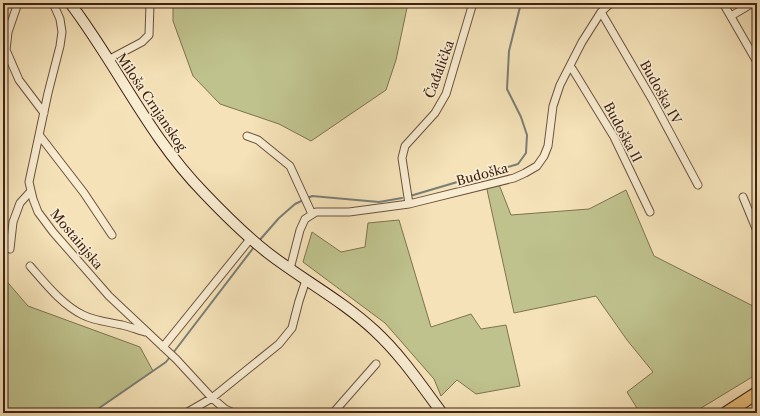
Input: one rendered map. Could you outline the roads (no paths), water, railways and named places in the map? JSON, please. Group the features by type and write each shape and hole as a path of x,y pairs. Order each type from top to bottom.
{"main road":[{"name":"Miloša Crnjanskog","path":"70,3 88,27 148,124 181,167 203,192 252,240 290,269"},
{"path":"290,269 359,318 380,335 442,413"},
{"path":"726,413 757,393"}],"street":[{"path":"18,3 8,32 6,50 20,80 44,113"},
{"name":"Mostainjska","path":"53,3 60,20 62,32 29,182 30,192 38,212 53,232 109,296 176,359 212,398"},
{"path":"108,60 142,42 149,35 150,3"},
{"name":"Čađalička","path":"409,204 402,158 405,146 435,113 446,94 473,3"},
{"name":"Budoška","path":"312,214 316,212 349,212 409,204 514,178 525,174 537,166 544,156 548,146 554,106 560,85 582,42 601,12 611,3"},
{"path":"723,3 757,62"},
{"path":"731,16 753,3"},
{"name":"Budoška IV","path":"601,12 653,101 698,184"},
{"name":"Budoška II","path":"570,66 593,100 614,137 650,212"},
{"path":"40,136 84,193 112,235"},
{"path":"247,136 258,140 290,166 310,206 312,214 305,219 300,230 290,269"},
{"path":"10,249 13,222 20,203 30,192"},
{"path":"743,197 757,231"},
{"path":"164,348 252,240"},
{"path":"30,266 51,290 70,307 82,314 94,319 148,333"},
{"path":"186,413 212,398 279,344 292,328 306,280"},
{"path":"333,413 376,364"},
{"path":"212,398 225,409 234,413"}],"waterway":[{"path":"410,196 518,164 526,153 527,135 521,117 507,89 509,51 521,3"},
{"path":"258,242 279,218 295,204 312,196 379,202 402,198"},
{"path":"173,353 254,247"},
{"path":"92,413 166,362 170,357"}]}
